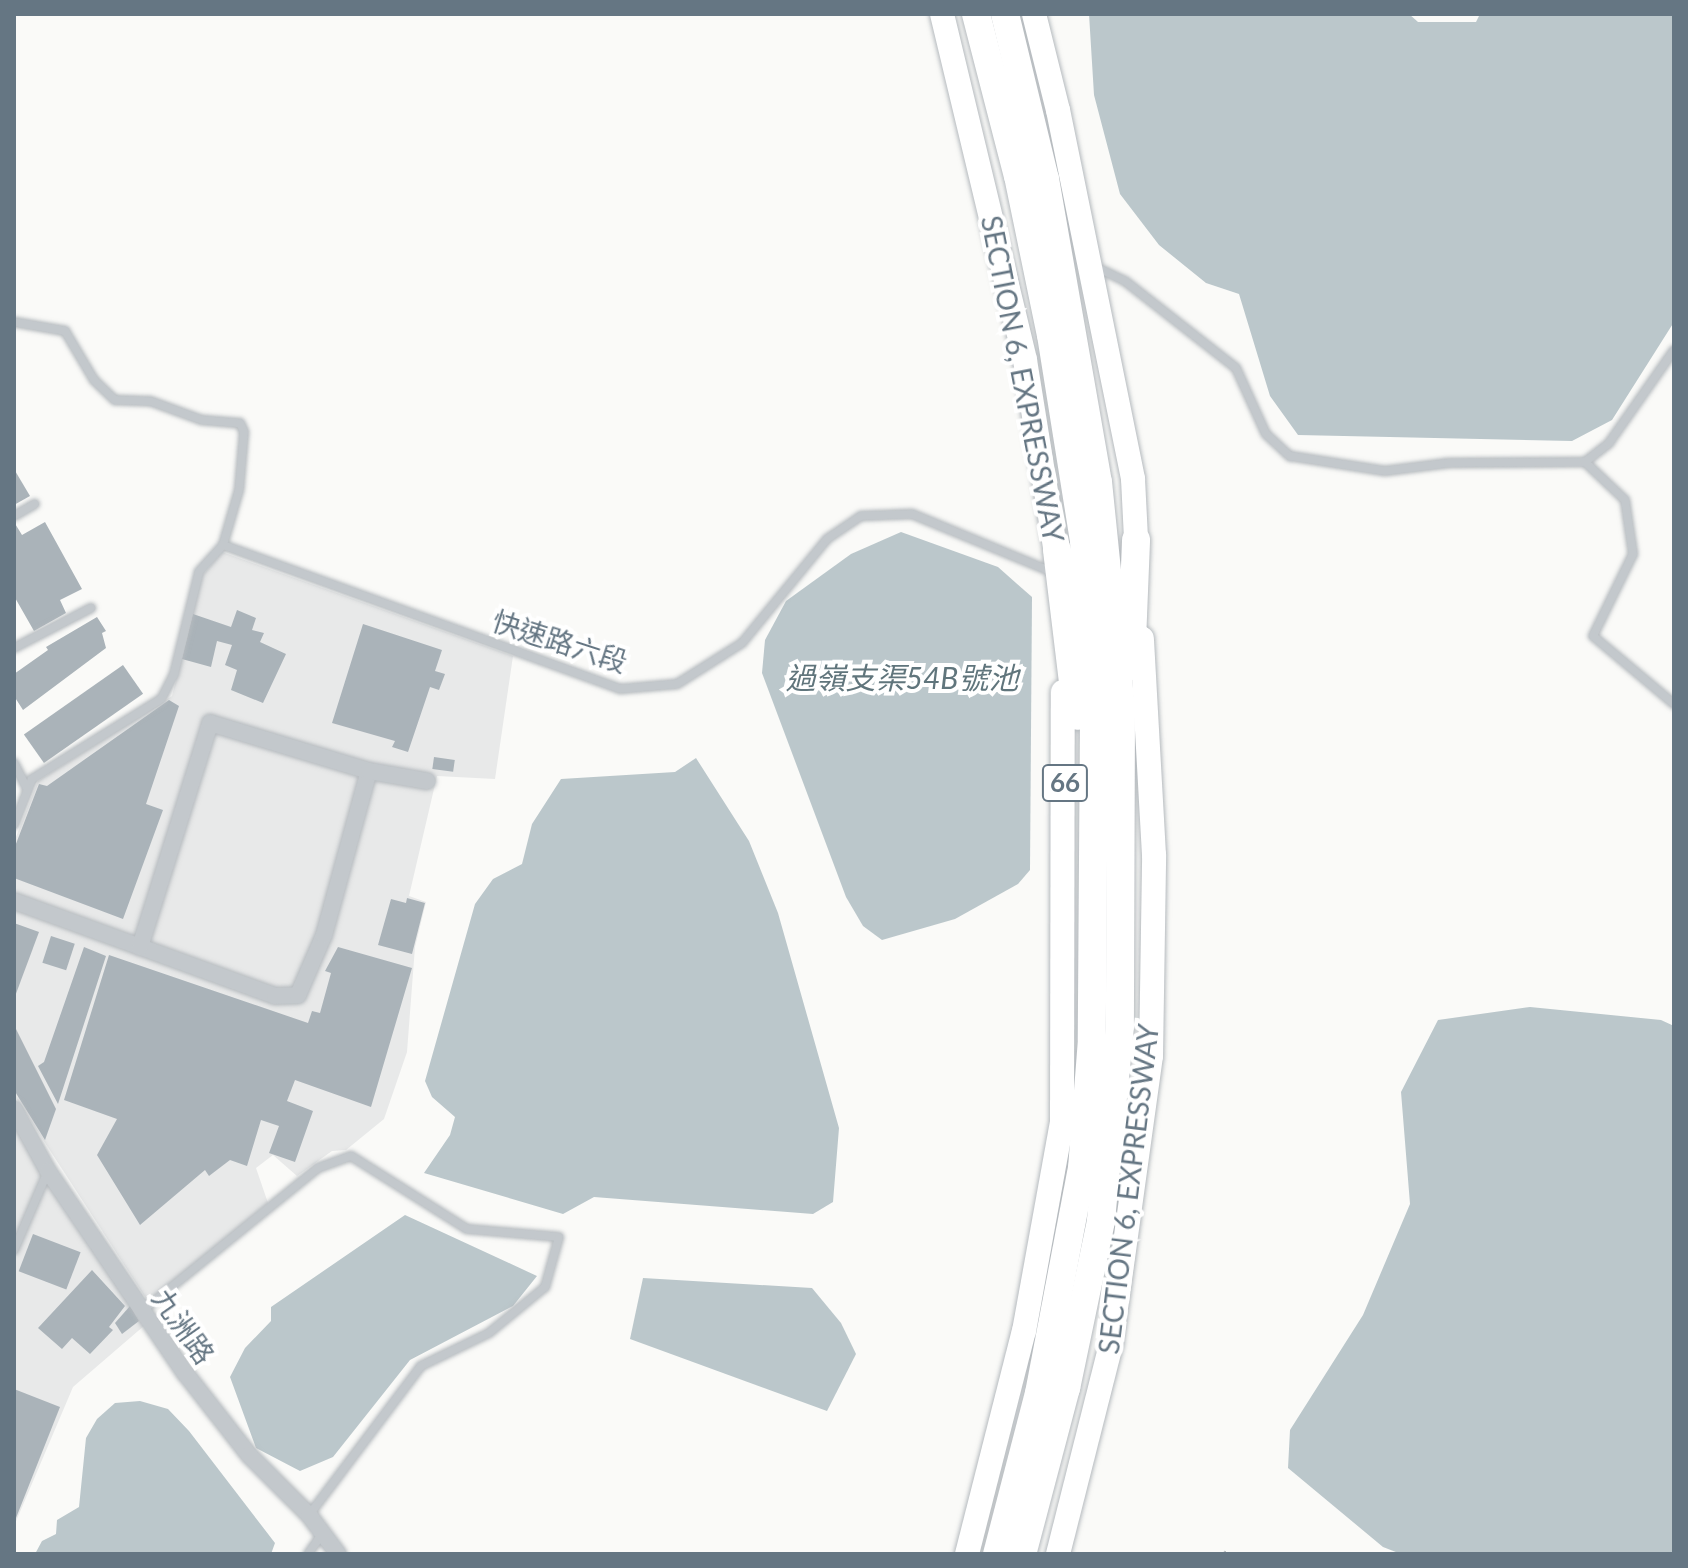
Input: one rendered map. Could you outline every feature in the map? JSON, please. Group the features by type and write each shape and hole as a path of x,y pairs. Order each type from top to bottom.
{"highway":[{"name":"66","path":"976,14 1024,205 1084,540 1094,716 1120,1026 1101,1221 1066,1388 1022,1554"},
{"name":"66","path":"997,1554 1039,1393 1082,1168 1121,710 1098,482 1045,179 1005,14"},
{"path":"1108,866 1136,540"},
{"path":"1058,562 1108,866"}],"main road":[{"name":"SECTION 6, EXPRESSWAY","path":"942,14 1025,360 1058,562 1065,739 1062,1121 1024,1331 967,1554"},
{"name":"SECTION 6, EXPRESSWAY","path":"1034,14 1090,264 1133,479 1154,855 1151,1056 1111,1344 1058,1554"}],"street":[{"path":"140,947 210,723 369,771 427,781"},
{"path":"14,901 275,996 298,995 324,935 369,771"},
{"name":"九洲路","path":"14,1109 48,1171 142,1312 249,1455 309,1515 338,1554"}],"lane":[{"path":"1090,264 1125,281 1236,368 1266,434 1290,456 1385,471 1448,463 1585,462 1609,443 1674,350"},
{"path":"14,322 65,331 94,380 115,400 150,401 202,420 243,426 239,490 223,545 199,572 174,674 161,699 32,779 14,825"},
{"path":"1585,462 1625,500 1633,554 1593,636 1674,704"},
{"path":"14,516 35,504"},
{"name":"快速路六段","path":"223,545 620,689 677,684 742,643 827,539 861,516 912,514 1058,562"},
{"path":"14,648 91,608"},
{"path":"14,763 28,790"},
{"path":"142,1312 318,1168 351,1156 467,1229 559,1237 545,1287 489,1333 421,1366 309,1515"},
{"path":"14,1250 48,1171"},
{"path":"308,1554 322,1533"}],"path":[{"path":"1223,1554 1228,1549"}],"shaded area":[{"path":"222,552 513,656 495,779 437,776 409,896 426,902 415,947 407,1052 384,1119 346,1150 332,1151 297,1176 273,1155 256,1168 268,1203 149,1303 14,1095 14,842 38,781 172,696 202,576"},
{"path":"14,1127 145,1325 73,1387 14,1526"}],"water":[{"path":"1089,14 1409,14 1418,22 1476,22 1480,14 1674,14 1674,322 1612,420 1572,441 1298,435 1270,396 1239,294 1206,283 1159,245 1120,194 1094,95"},
{"name":"過嶺支渠54B號池","path":"901,532 998,567 1032,597 1030,870 1018,884 955,919 882,940 863,926 846,897 762,673 765,640 786,601 851,554"},
{"path":"696,758 749,841 778,913 839,1128 833,1202 813,1214 594,1197 563,1214 424,1173 450,1135 455,1117 432,1097 425,1081 475,904 493,879 522,864 532,824 561,779 675,772"},
{"path":"1530,1007 1661,1020 1674,1026 1674,1554 1401,1554 1383,1547 1288,1468 1290,1430 1363,1315 1410,1204 1401,1092 1438,1020"},
{"path":"405,1215 537,1276 513,1306 410,1360 333,1457 300,1471 256,1448 230,1377 245,1348 271,1321 271,1307"},
{"path":"643,1278 812,1288 841,1323 856,1354 827,1411 630,1339"},
{"path":"140,1401 168,1409 189,1431 275,1543 271,1554 35,1554 42,1541 56,1534 57,1520 79,1507 86,1438 97,1419 115,1403"}],"building":[{"path":"14,469 30,496 14,505"},
{"path":"14,522 22,535 45,522 82,589 60,600 66,613 34,631 14,596"},
{"path":"237,610 256,618 252,630 264,633 260,642 286,654 263,703 231,690 237,670 225,665 232,645 217,641 211,667 182,659 193,614 231,627"},
{"path":"97,617 106,631 102,633 106,648 23,710 14,696 14,674 48,650 46,647"},
{"path":"363,624 442,650 435,671 445,674 439,690 430,687 408,752 392,747 395,741 332,723"},
{"path":"123,665 143,694 44,763 24,734"},
{"path":"169,700 179,706 146,804 163,810 123,919 14,878 14,849 39,784 47,786"},
{"path":"434,757 455,760 453,772 432,769"},
{"path":"407,898 425,903 412,954 378,945 391,899 406,903"},
{"path":"14,923 39,932 14,999"},
{"path":"51,936 75,944 66,970 42,963"},
{"path":"84,947 106,956 58,1104 38,1066 44,1062"},
{"path":"338,947 412,968 371,1107 295,1080 287,1101 313,1111 295,1162 269,1153 279,1126 261,1120 247,1166 230,1160 209,1176 205,1170 140,1225 97,1155 117,1119 64,1100 109,955 308,1023 312,1011 320,1013 331,973 325,971"},
{"path":"14,1025 56,1109 45,1140 14,1090"},
{"path":"33,1234 81,1252 66,1290 19,1271"},
{"path":"92,1270 125,1306 109,1327 113,1330 90,1354 72,1338 62,1349 38,1328"},
{"path":"130,1306 139,1321 122,1334 115,1323"},
{"path":"14,1389 60,1407 14,1523"}]}
